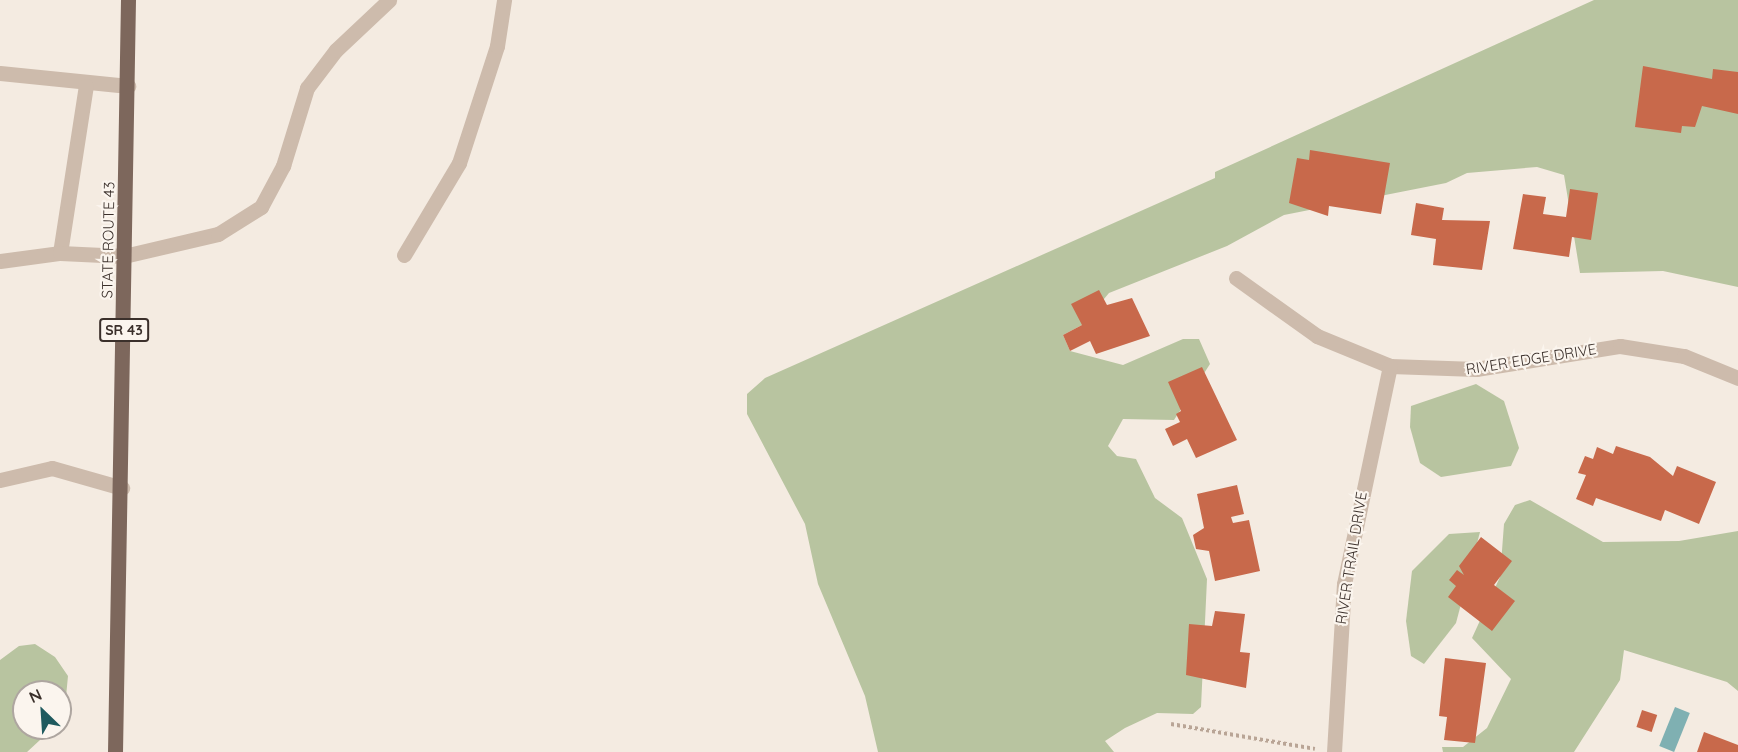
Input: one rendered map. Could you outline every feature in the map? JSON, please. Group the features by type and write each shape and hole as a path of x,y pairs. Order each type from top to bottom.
{"main road":[{"name":"STATE ROUTE 43","path":"115,752 115,661 122,488 129,0"}],"street":[{"path":"0,261 60,253 124,256 218,234 261,207 283,166 307,88 336,50 389,0"},
{"path":"404,255 459,163 497,46 504,0"},
{"path":"0,73 86,86 128,86"},
{"path":"60,253 86,86"},
{"name":"RIVER EDGE DRIVE","path":"1236,278 1317,336 1390,366 1476,369 1585,348 1620,346 1684,356 1738,378"},
{"name":"RIVER TRAIL DRIVE","path":"1334,752 1344,584 1390,366"},
{"path":"0,480 52,468 122,488"}],"path":[{"path":"1171,724 1334,752"}],"green space":[{"path":"1594,0 1738,0 1738,287 1663,271 1580,273 1564,175 1537,167 1467,173 1446,183 1284,215 1227,246 1109,293 1082,325 1063,335 1070,351 1123,365 1183,339 1199,339 1210,364 1174,420 1123,419 1108,446 1117,456 1136,459 1155,498 1182,518 1207,579 1201,707 1193,714 1157,713 1125,728 1105,741 1114,752 878,752 865,696 818,584 805,524 747,414 747,394 765,378 1215,178 1215,172"},
{"path":"1476,384 1504,401 1519,448 1511,466 1441,477 1420,463 1410,427 1411,406"},
{"path":"1530,500 1603,542 1679,541 1738,531 1738,691 1727,682 1624,650 1620,680 1574,752 1443,752 1442,747 1463,747 1487,728 1511,679 1472,638 1500,577 1504,524 1515,505"},
{"path":"1480,532 1456,623 1424,664 1411,656 1406,621 1412,571 1449,534"},
{"path":"35,644 55,657 68,676 68,680 12,680 12,740 40,740 27,752 0,752 0,660 19,646"}],"water":[{"path":"1675,707 1690,713 1674,752 1659,746"}],"building":[{"path":"1643,66 1712,79 1713,69 1738,72 1738,114 1702,106 1695,127 1682,126 1681,133 1635,127"},
{"path":"1310,150 1390,163 1381,214 1329,206 1328,216 1289,203 1297,158 1309,160"},
{"path":"1570,189 1598,193 1591,240 1572,237 1569,257 1513,249 1523,194 1546,197 1543,214 1566,217"},
{"path":"1416,203 1444,208 1442,220 1490,221 1482,270 1433,265 1436,239 1411,235"},
{"path":"1099,290 1107,305 1132,298 1150,336 1096,354 1090,341 1070,351 1063,335 1082,325 1071,304"},
{"path":"1202,367 1237,440 1196,458 1187,439 1173,446 1165,429 1180,422 1176,414 1181,411 1168,382"},
{"path":"1616,446 1650,457 1673,476 1677,466 1716,482 1699,524 1665,510 1661,521 1596,498 1593,506 1576,499 1586,475 1578,473 1585,456 1593,459 1597,447 1613,454"},
{"path":"1237,485 1244,514 1231,517 1233,523 1249,520 1260,571 1215,581 1209,551 1196,549 1193,535 1204,528 1197,494"},
{"path":"1481,537 1512,561 1494,585 1515,601 1492,631 1448,597 1456,586 1449,580 1457,570 1464,575 1459,566"},
{"path":"1215,611 1245,614 1240,652 1250,653 1246,688 1186,675 1189,624 1212,626"},
{"path":"1445,658 1486,663 1475,743 1444,740 1447,717 1439,716"},
{"path":"1642,710 1657,715 1652,732 1636,727"},
{"path":"1704,732 1738,745 1738,752 1697,752"}]}
